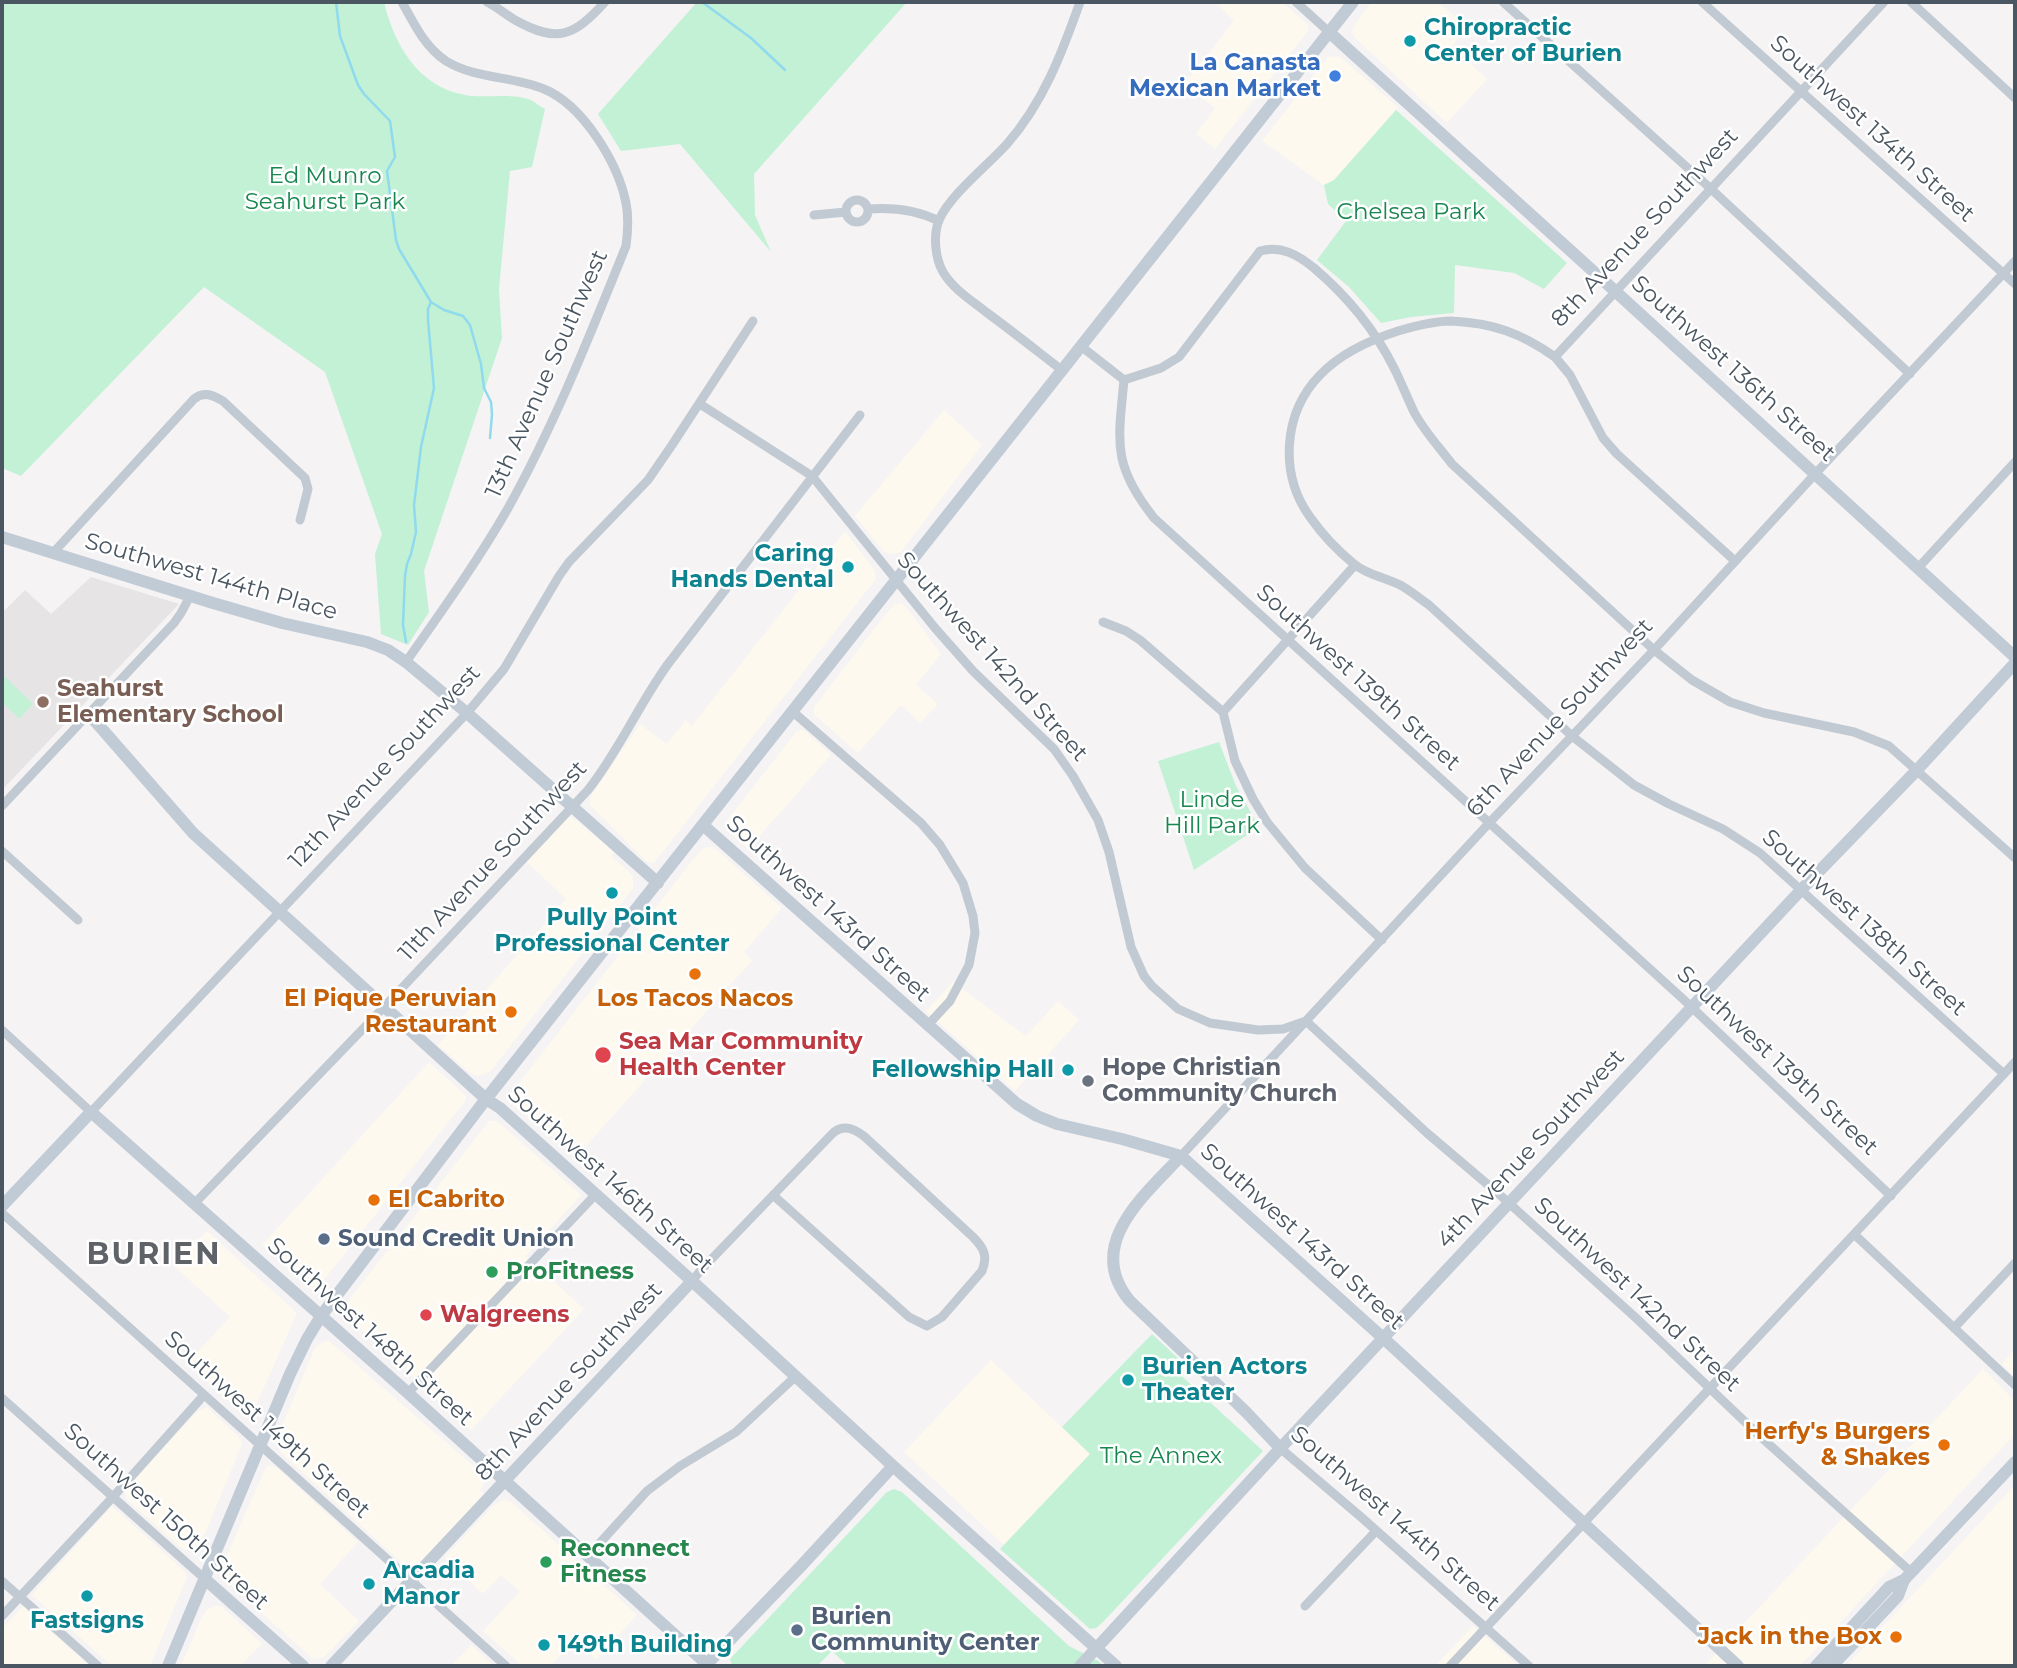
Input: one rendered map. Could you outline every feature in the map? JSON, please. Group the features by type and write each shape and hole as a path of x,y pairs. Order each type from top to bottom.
{"street":[{"name":"13th Avenue Southwest","path":"402,2 424,40 449,62 468,70 543,88 566,102 588,125 612,165 623,193 629,227 626,246 568,384 507,509 476,560 406,662"},
{"path":"487,2 516,20 558,35 578,28 605,2"},
{"path":"1063,371 948,280 942,270 936,244 939,221 954,198 1008,142 1034,108 1066,43 1080,2"},
{"name":"Southwest 136th Street","path":"1296,2 2015,657"},
{"path":"169,1666 290,1374 321,1316 486,1099 1353,2"},
{"path":"1503,2 1710,188 1910,374"},
{"name":"Southwest 134th Street","path":"1702,2 2015,285"},
{"name":"8th Avenue Southwest","path":"1356,565 1322,533 1308,514 1298,496 1288,458 1299,406 1320,375 1347,353 1377,338 1414,326 1449,321 1495,327 1514,333 1531,340 1555,357 1884,2"},
{"path":"1911,2 2015,98"},
{"path":"858,200 865,202 868,209 867,217 856,223 849,219 845,212 847,205 858,200"},
{"path":"868,209 909,210 939,221"},
{"path":"814,215 845,212"},
{"path":"1082,347 1124,380 1161,368 1179,356 1260,251 1278,248 1296,256 1350,302 1366,320 1394,367 1415,413 1452,464 1654,650 1692,680 1730,702 1764,713 1854,732 1878,740 1898,752 2015,858"},
{"name":"6th Avenue Southwest","path":"1136,1204 2015,261"},
{"name":"12th Avenue Southwest","path":"2,1206 467,713 504,670 569,562 648,480 752,321"},
{"path":"1555,357 1570,375 1603,438 1617,454 1735,562"},
{"name":"Southwest 139th Street","path":"1124,380 1119,441 1122,461 1128,481 1154,518 1692,1007 1891,1196"},
{"path":"53,553 194,399 203,394 214,395 223,401 305,478 308,489 300,520"},
{"name":"Southwest 142nd Street","path":"700,404 812,476 895,581 973,671 1055,749 1089,802 1104,836 1131,947 1144,976 1152,986 1178,1009 1210,1023 1258,1030 1283,1030 1306,1021 1427,1133 1636,1318 1908,1576"},
{"name":"11th Avenue Southwest","path":"194,1204 588,790 606,765 653,684 860,415"},
{"path":"1919,568 2015,462"},
{"name":"Southwest 144th Place","path":"2,537 282,623 367,642 388,650 406,662"},
{"path":"1223,712 1356,565"},
{"name":"Southwest 138th Street","path":"1356,565 1402,586 1429,604 1572,736 1634,785 1745,842 2004,1074"},
{"path":"2,806 174,623 190,596"},
{"path":"1103,622 1140,640 1223,712 1235,761 1267,822 1305,868 1382,940"},
{"path":"406,662 658,883"},
{"name":"4th Avenue Southwest","path":"1080,1666 1280,1448 2015,663"},
{"path":"792,711 921,823 940,845 963,883 975,933 969,965 950,1001 927,1026"},
{"name":"Southwest 146th Street","path":"88,713 193,833 1116,1666"},
{"name":"Southwest 143rd Street","path":"703,825 1017,1104 1057,1124 1181,1156 1384,1338 1738,1666"},
{"path":"2,851 78,920"},
{"name":"Southwest 148th Street","path":"2,1030 408,1393 707,1666"},
{"path":"1450,1666 2015,1062"},
{"name":"8th Avenue Southwest","path":"331,1666 773,1195 839,1128 850,1129 865,1138 982,1245 985,1255 982,1271 942,1317 927,1326 909,1317 773,1195"},
{"path":"408,1393 596,1194"},
{"name":"Southwest 144th Street","path":"1136,1204 1119,1231 1114,1252 1116,1277 1125,1294 1280,1448 1529,1666"},
{"name":"Southwest 149th Street","path":"2,1213 506,1666"},
{"path":"1855,1235 2015,1385"},
{"path":"1954,1328 2015,1263"},
{"path":"588,1556 647,1491 680,1466 736,1432 796,1376"},
{"path":"2,1616 113,1498 204,1395"},
{"name":"Southwest 150th Street","path":"2,1398 303,1666"},
{"path":"1832,1666 1898,1595 1908,1576 2015,1462"},
{"path":"707,1666 893,1466"},
{"path":"1305,1606 1377,1531"},
{"path":"1816,1666 1889,1587 1908,1576"},
{"path":"2,1581 98,1666"}],"shaded area":[{"path":"1282,2 1309,26 1308,31 1215,149 1196,134 1215,108 1184,84 1234,21 1217,4"},
{"path":"1372,2 1438,2 1468,28 1452,46 1487,79 1447,123 1356,39 1352,32 1353,27"},
{"path":"1328,57 1340,57 1398,107 1334,180 1324,185 1262,141"},
{"path":"944,410 982,445 901,552 884,552 855,516"},
{"path":"845,531 875,571 876,579 654,863 647,862 589,804 591,796 640,724 667,744 686,720 692,726"},
{"name":"Seahurst Elementary School","path":"91,577 179,604 2,790 2,613 25,590 51,614"},
{"path":"901,603 941,654 916,685 938,704 920,723 901,705 858,753 814,714 814,707 889,610 895,604"},
{"path":"801,730 831,755 748,849 728,831 725,823 796,732"},
{"path":"572,817 614,852 611,856 633,876 633,888 490,1072 479,1076 471,1074 438,1045 566,899 527,862 567,818"},
{"path":"706,847 714,847 782,908 744,952 752,960 749,964 577,1156 513,1105 511,1093 699,852"},
{"path":"953,982 1026,1036 1058,1001 1079,1020 1015,1091 926,1011"},
{"path":"429,1062 466,1096 466,1100 319,1286 312,1290 262,1245"},
{"path":"489,1121 497,1121 581,1195 526,1256 584,1309 471,1430 348,1317 348,1301"},
{"path":"207,1231 297,1313 254,1410 247,1414 241,1413 187,1363 230,1317 173,1265"},
{"path":"329,1341 484,1475 484,1484 480,1490 484,1494 421,1562 413,1566 405,1566 279,1451 282,1446 276,1440 315,1348 322,1342"},
{"path":"2015,1349 2015,1377 2002,1364"},
{"path":"991,1360 1090,1454 1004,1545 904,1452"},
{"path":"1983,1369 2015,1401 2015,1434 1800,1666 1704,1666"},
{"path":"207,1407 240,1438 242,1444 200,1546 194,1551 184,1550 127,1500 124,1491 198,1411"},
{"path":"270,1465 277,1468 358,1542 320,1584 359,1621 325,1656 318,1659 312,1658 227,1582 223,1575 223,1564 266,1467"},
{"path":"2015,1485 2015,1666 1846,1666 1972,1531"},
{"path":"503,1500 510,1501 637,1615 596,1660 575,1640 551,1666 522,1666 483,1631 520,1591 501,1575 483,1594 444,1558 494,1505"},
{"path":"112,1506 184,1571 187,1577 150,1666 112,1666 32,1595"},
{"path":"23,1606 89,1666 2,1666 2,1629"},
{"path":"222,1607 262,1644 240,1666 181,1666 207,1609"},
{"path":"1473,1626 1519,1666 1435,1666"},
{"path":"471,1645 494,1666 451,1666"}],"green space":[{"name":"Ed Munro Seahurst Park","path":"2,2 384,2 388,18 402,48 421,73 434,83 465,95 523,98 545,109 532,167 510,171 499,289 502,338 424,571 429,612 408,645 381,634 375,554 382,534 325,372 204,287 21,476 2,468"},
{"path":"697,2 907,2 754,174 755,215 771,252 680,144 621,151 598,114"},
{"name":"Chelsea Park","path":"1396,110 1567,263 1544,289 1514,273 1455,265 1454,313 1381,323 1349,287 1317,260 1346,221 1328,204 1324,185 1334,180"},
{"path":"4,676 33,704 19,719 2,702"},
{"name":"Linde Hill Park","path":"1219,742 1236,786 1259,827 1194,870 1158,761"},
{"name":"The Annex","path":"1152,1334 1180,1360 1173,1368 1263,1451 1103,1622 1090,1629 1000,1549 1090,1454 1062,1427"},
{"path":"894,1489 902,1492 1069,1646 1104,1666 848,1666 832,1651 817,1666 732,1666 730,1659 887,1492"}],"waterway":[{"path":"336,2 340,36 358,85 390,121 395,157 387,171 396,240 431,302 428,320 434,388 421,447 414,505 416,532 405,576 403,625 406,642"},
{"path":"702,2 751,38 785,70"},
{"path":"431,302 444,310 463,316 470,325 481,364 484,388 491,402 490,438"}],"place":[{"name":"Chiropractic Center of Burien","path":"1410,41"},
{"name":"La Canasta Mexican Market","path":"1335,76"},
{"name":"Caring Hands Dental","path":"848,567"},
{"name":"Seahurst Elementary School","path":"43,702"},
{"name":"Pully Point Professional Center","path":"612,893"},
{"name":"Los Tacos Nacos","path":"695,974"},
{"name":"El Pique Peruvian Restaurant","path":"511,1012"},
{"name":"Sea Mar Community Health Center","path":"603,1055"},
{"name":"Fellowship Hall","path":"1068,1070"},
{"name":"Hope Christian Community Church","path":"1088,1081"},
{"name":"El Cabrito","path":"374,1200"},
{"name":"Sound Credit Union","path":"324,1239"},
{"name":"ProFitness","path":"492,1272"},
{"name":"Walgreens","path":"426,1315"},
{"name":"Burien Actors Theater","path":"1128,1380"},
{"name":"Herfy's Burgers & Shakes","path":"1944,1445"},
{"name":"Reconnect Fitness","path":"546,1562"},
{"name":"Arcadia Manor","path":"369,1584"},
{"name":"Fastsigns","path":"87,1596"},
{"name":"Burien Community Center","path":"797,1630"},
{"name":"Jack in the Box","path":"1896,1637"},
{"name":"149th Building","path":"544,1645"}],"district":[{"name":"BURIEN","path":"154,1255"}]}
